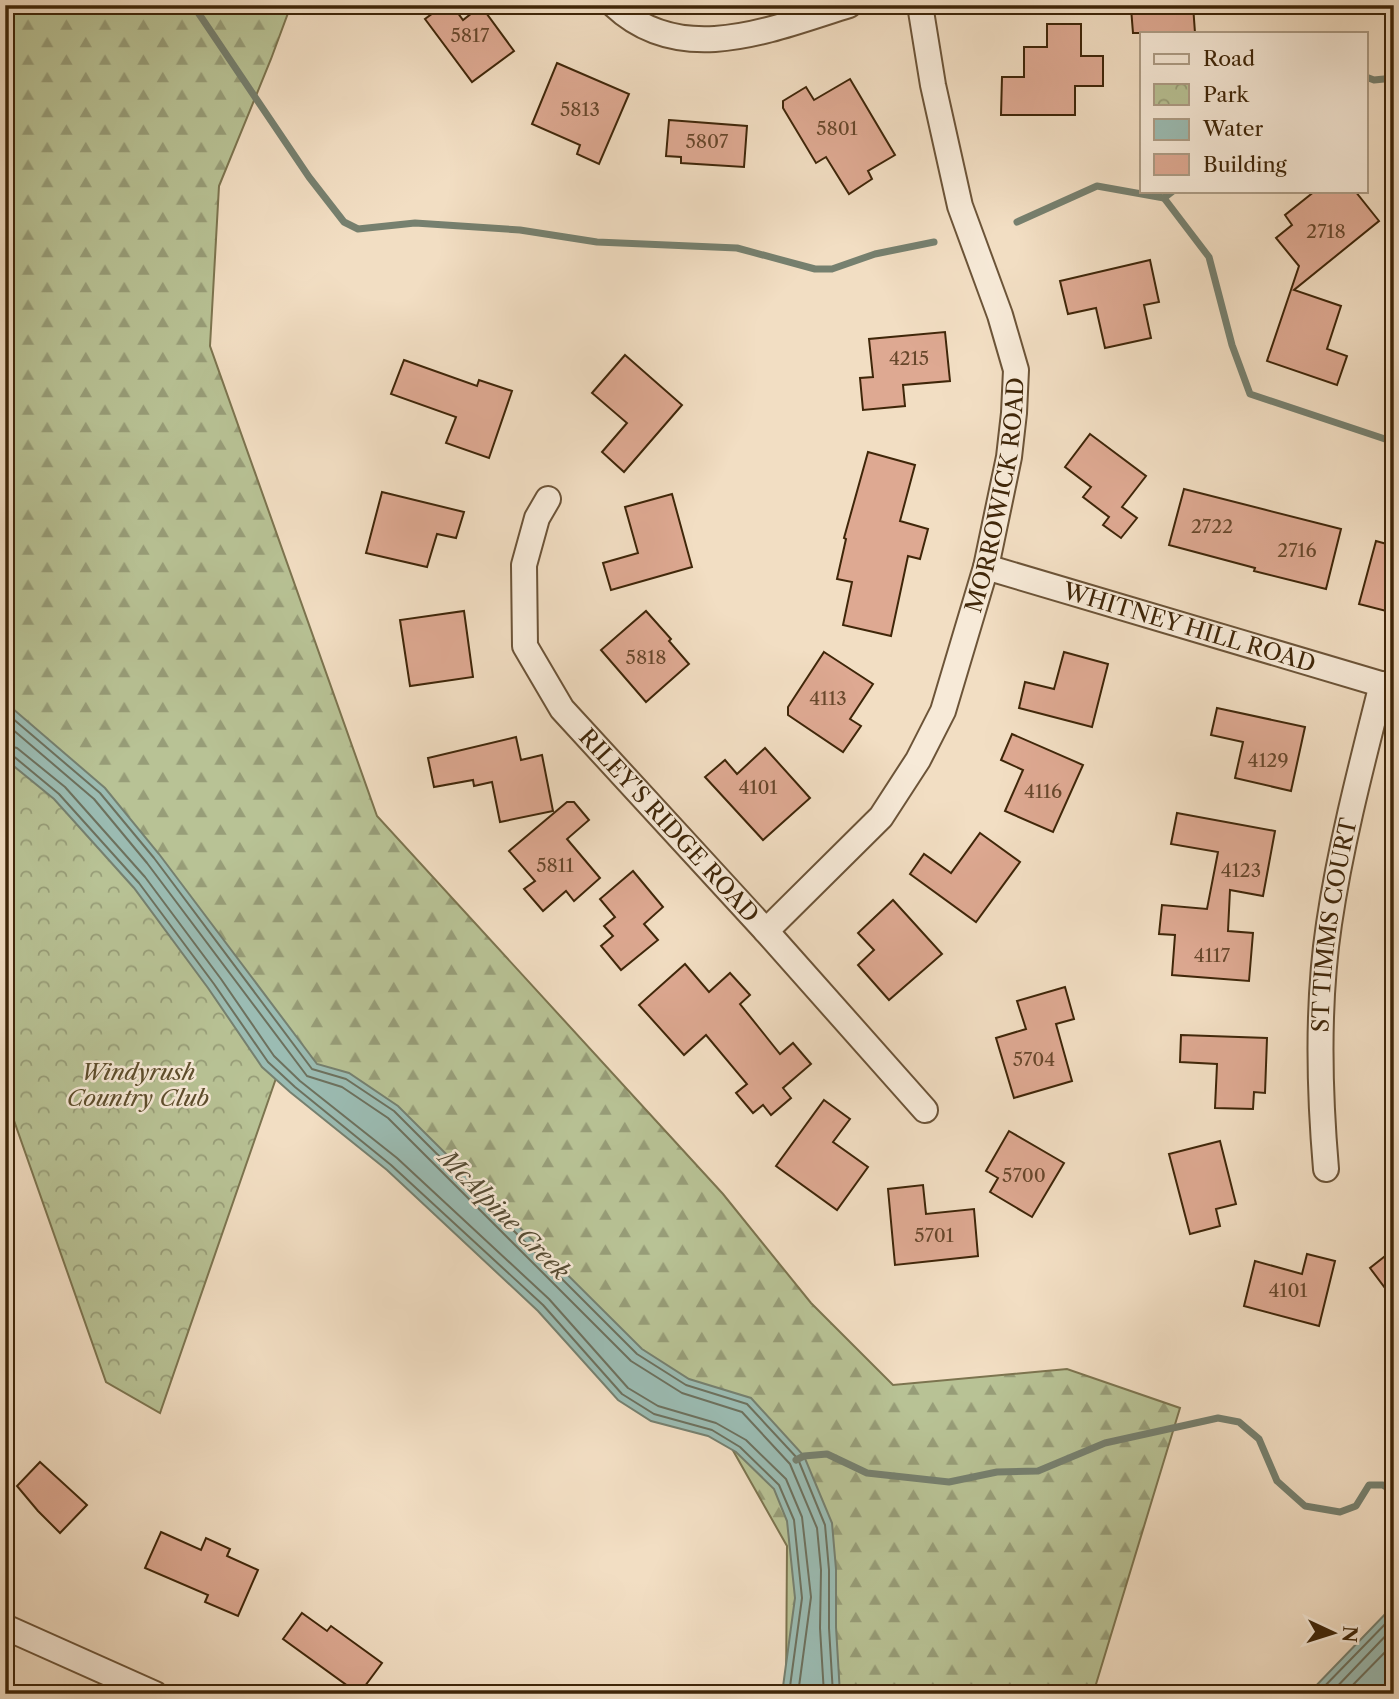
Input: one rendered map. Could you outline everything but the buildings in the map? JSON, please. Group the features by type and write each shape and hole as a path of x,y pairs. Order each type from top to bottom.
{"street":[{"path":"614,5 626,16 659,33 699,40 728,40 849,5"},
{"name":"MORROWICK ROAD","path":"766,931 881,817 918,760 943,711 986,567 1009,457 1016,370 1000,315 960,206 933,85 920,5"},
{"name":"RILEY'S RIDGE ROAD","path":"548,499 537,518 524,565 525,646 562,709 766,931 925,1110"},
{"name":"WHITNEY HILL ROAD","path":"986,567 1388,686"},
{"name":"ST TIMMS COURT","path":"1326,1168 1321,1002 1329,925 1355,792 1388,686"},
{"path":"5,1627 155,1694"}],"green space":[{"path":"5,5 291,5 219,186 210,346 377,816 723,1194 811,1303 893,1385 1067,1369 1180,1408 1093,1694 786,1694 787,1546 731,1447 282,1061 5,744"},
{"name":"Windyrush Country Club","path":"5,744 59,785 282,1061 160,1413 106,1382 5,1095"}],"water":[{"name":"McAlpine Creek","path":"5,702 105,788 159,854 317,1064 349,1073 398,1106 642,1349 689,1379 751,1398 804,1456 832,1523 840,1694 782,1694 795,1598 787,1521 774,1489 736,1452 708,1436 651,1421 618,1400 538,1311 387,1170 262,1067 134,888 54,799 5,759"},
{"path":"1393,1606 1394,1694 1308,1694"}],"waterway":[{"path":"193,5 309,177 344,222 358,229 415,223 520,230 597,242 737,248 815,269 832,269 875,254 934,242"},
{"path":"1368,78 1374,80 1394,78"},
{"path":"1017,222 1097,186 1164,198 1209,257 1232,345 1250,394 1394,442"},
{"path":"1164,198 1172,192"},
{"path":"796,1460 804,1456 827,1454 867,1473 949,1482 997,1472 1038,1471 1105,1443 1218,1418 1239,1422 1259,1439 1277,1481 1305,1506 1340,1512 1356,1506 1369,1485 1383,1485 1394,1492"}]}
